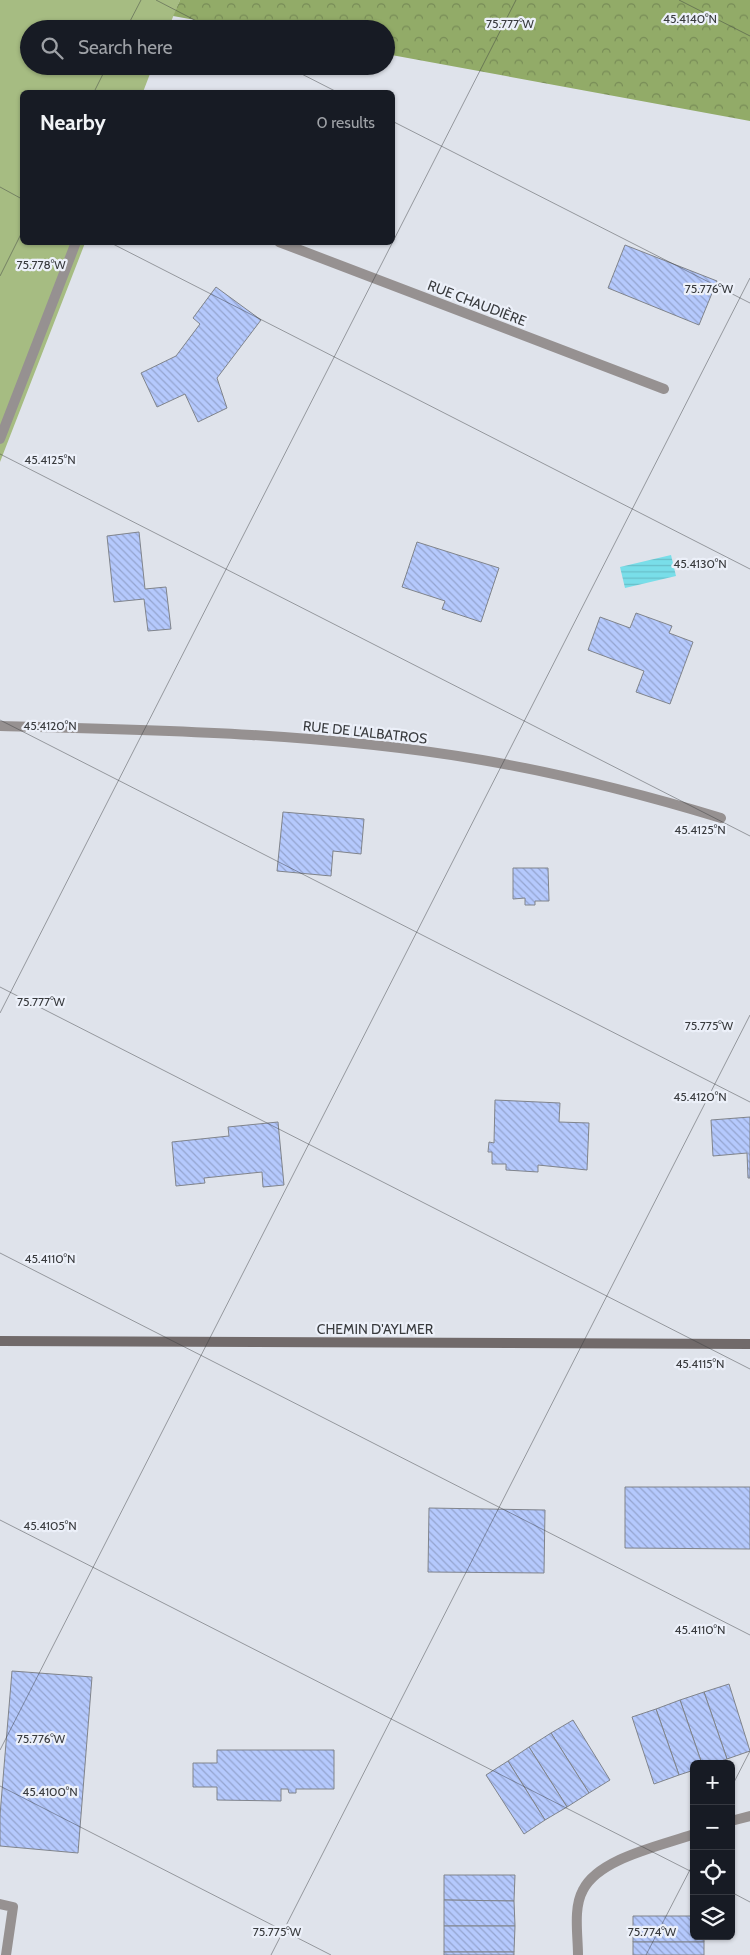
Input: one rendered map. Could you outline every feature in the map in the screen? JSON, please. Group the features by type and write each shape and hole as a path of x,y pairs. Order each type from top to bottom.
{"main road":[{"name":"CHEMIN D'AYLMER","path":"0,1341 750,1344"}],"street":[{"path":"0,439 75,245"},
{"name":"RUE CHAUDIÈRE","path":"287,245 664,389"},
{"name":"RUE DE L'ALBATROS","path":"0,726 191,731 373,745 481,760 574,777 650,796 721,818"},
{"path":"735,1820 750,1816"},
{"path":"578,1955 578,1909 582,1890 594,1875 609,1864 690,1835"},
{"path":"0,1904 13,1907 6,1955"}],"green space":[{"path":"0,0 180,0 172,20 20,20 20,75 150,75 144,90 20,90 20,245 84,245 0,462"},
{"path":"180,0 750,0 750,121 395,56 395,20 195,20 173,16"}],"water":[{"path":"671,555 676,576 625,588 620,567"}],"building":[{"path":"625,245 717,281 699,325 608,288"},
{"path":"216,287 261,320 217,378 227,408 198,422 185,394 157,407 141,373 176,356 200,324 193,318"},
{"path":"139,532 145,589 166,587 171,629 148,631 144,599 114,602 107,536"},
{"path":"417,542 499,568 481,622 442,609 445,601 402,587"},
{"path":"636,613 672,626 669,633 693,642 670,704 636,692 644,671 588,650 600,617 630,628"},
{"path":"283,812 364,819 361,854 333,851 331,876 277,871"},
{"path":"513,868 548,868 549,901 535,901 535,905 525,905 525,898 513,899"},
{"path":"495,1100 560,1103 559,1122 589,1123 587,1170 538,1165 538,1172 506,1170 506,1164 492,1164 492,1152 488,1152 489,1142 494,1143"},
{"path":"750,1117 750,1178 748,1178 747,1153 713,1156 711,1120"},
{"path":"278,1122 284,1185 263,1187 262,1172 204,1178 205,1183 176,1186 172,1142 229,1136 228,1127"},
{"path":"625,1487 750,1487 750,1549 625,1548"},
{"path":"429,1508 545,1510 544,1573 428,1572"},
{"path":"12,1671 92,1677 78,1853 0,1846 0,1815"},
{"path":"729,1684 750,1751 727,1759 704,1692"},
{"path":"704,1692 727,1759 701,1760 680,1700"},
{"path":"680,1700 701,1760 690,1760 690,1771 679,1775 656,1709"},
{"path":"656,1709 679,1775 654,1784 632,1717"},
{"path":"573,1720 610,1780 589,1793 551,1733"},
{"path":"551,1733 589,1793 567,1807 529,1747"},
{"path":"529,1747 567,1807 545,1820 508,1761"},
{"path":"217,1750 334,1750 334,1789 296,1789 296,1793 289,1793 288,1789 281,1789 281,1801 217,1800 217,1787 193,1787 193,1763 217,1763"},
{"path":"508,1761 545,1820 524,1834 486,1775"},
{"path":"444,1875 515,1875 514,1901 444,1900"},
{"path":"444,1900 514,1901 515,1926 444,1926"},
{"path":"633,1916 690,1916 690,1940 704,1940 704,1942 633,1942"},
{"path":"444,1926 515,1926 514,1952 444,1952"},
{"path":"633,1942 704,1942 704,1955 633,1955"},
{"path":"444,1952 514,1952 514,1955 444,1955"}]}
